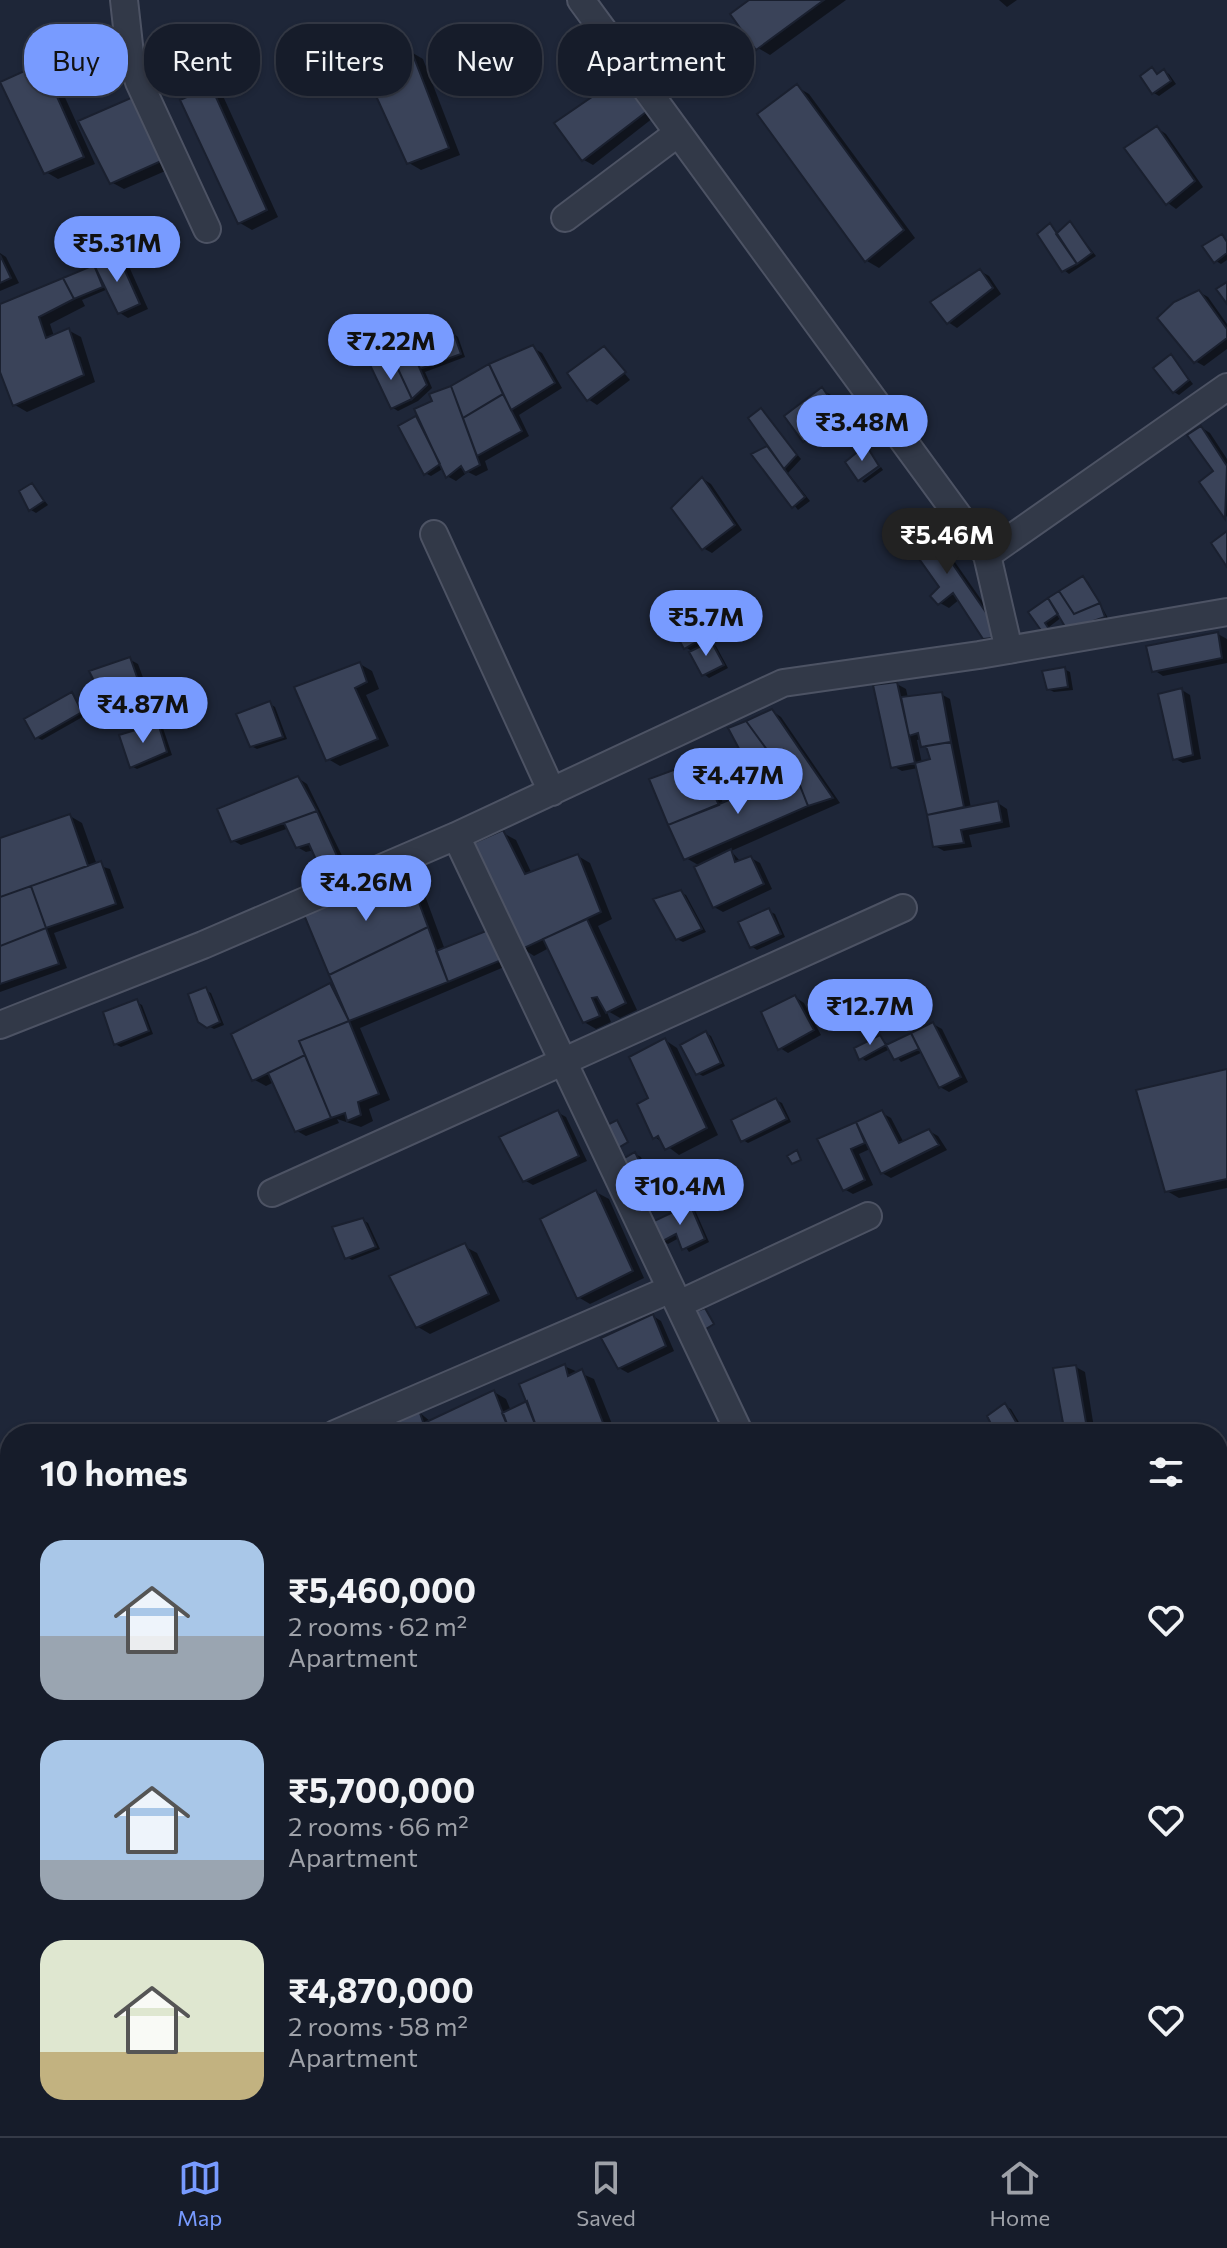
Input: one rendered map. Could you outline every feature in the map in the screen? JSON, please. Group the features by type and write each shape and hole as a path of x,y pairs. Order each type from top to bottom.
{"street":[{"path":"124,0 130,54 139,82 207,229"},
{"path":"581,0 987,555 1009,650"},
{"path":"565,218 678,133"},
{"path":"987,555 1227,387"},
{"path":"434,534 552,792"},
{"path":"0,1025 203,945 456,836 783,683 1009,650 1227,612"},
{"path":"456,836 735,1424"},
{"path":"272,1193 903,908"},
{"path":"360,1424 868,1216"}],"building":[{"path":"749,0 824,0 756,50 754,24 737,24 730,14"},
{"path":"412,53 449,148 407,164 376,96 412,96"},
{"path":"1152,67 1157,74 1164,69 1171,81 1152,94 1140,76"},
{"path":"24,71 24,96 57,96 84,157 44,174 0,82"},
{"path":"797,84 904,230 865,262 757,114"},
{"path":"140,94 168,158 110,184 78,121"},
{"path":"189,96 216,96 267,210 238,224 180,100"},
{"path":"593,96 635,96 646,112 582,161 554,123"},
{"path":"1157,126 1195,181 1166,205 1124,148"},
{"path":"1070,221 1092,253 1077,264 1056,234"},
{"path":"1050,223 1077,264 1062,272 1037,234"},
{"path":"1222,234 1227,242 1227,253 1214,263 1202,246"},
{"path":"0,255 11,278 0,283"},
{"path":"118,255 140,304 118,314 94,265"},
{"path":"94,265 103,287 74,299 63,278"},
{"path":"980,269 993,288 947,324 930,302"},
{"path":"63,278 74,299 39,317 46,338 69,328 84,375 13,406 0,372 0,304"},
{"path":"1227,282 1227,304 1216,289"},
{"path":"1199,290 1227,329 1227,338 1194,363 1157,318 1174,302"},
{"path":"453,331 461,354 420,369 411,348"},
{"path":"533,345 555,383 511,410 489,364"},
{"path":"604,346 626,372 587,401 567,373"},
{"path":"411,348 427,385 412,399 391,354"},
{"path":"391,354 412,399 391,409 370,365"},
{"path":"1171,354 1189,380 1173,393 1153,368"},
{"path":"489,364 503,394 463,418 451,386"},
{"path":"451,386 480,465 465,473 461,466 446,478 414,409 432,401 429,394"},
{"path":"822,387 841,415 803,442 784,416"},
{"path":"503,394 522,431 477,456 463,418"},
{"path":"761,408 797,455 784,469 748,418"},
{"path":"416,416 440,464 424,475 398,426"},
{"path":"1201,426 1227,466 1225,519 1199,482 1213,471 1187,435"},
{"path":"866,445 879,466 858,481 845,462"},
{"path":"767,446 805,497 792,508 751,454"},
{"path":"702,477 735,525 702,550 671,508"},
{"path":"32,483 44,501 29,511 19,491"},
{"path":"918,514 1003,637 983,639 953,593 938,605 930,596 939,587 900,532"},
{"path":"1227,531 1227,567 1211,543"},
{"path":"1083,576 1100,603 1074,614 1059,591"},
{"path":"1059,591 1074,614 1100,603 1105,617 1067,630 1048,598"},
{"path":"1048,598 1058,614 1045,623 1051,632 1045,636 1028,612"},
{"path":"699,615 708,635 684,649 672,627"},
{"path":"1218,632 1222,658 1152,672 1146,646"},
{"path":"711,641 724,665 702,676 689,652"},
{"path":"130,657 144,697 108,709 89,671"},
{"path":"360,662 367,682 355,688 378,739 326,761 294,687"},
{"path":"1065,667 1068,687 1047,690 1042,671"},
{"path":"897,682 915,763 891,768 873,685"},
{"path":"1182,688 1193,755 1173,760 1158,694"},
{"path":"72,692 82,712 35,739 24,719"},
{"path":"942,692 951,742 921,747 918,733 909,736 901,697"},
{"path":"270,701 283,737 250,747 236,714"},
{"path":"772,709 833,798 808,806 795,773 787,777 746,721"},
{"path":"746,721 787,777 772,783 755,756 746,762 728,728"},
{"path":"158,723 167,752 130,768 119,735"},
{"path":"951,742 964,807 927,815 915,763 930,759 926,746"},
{"path":"698,761 719,805 668,825 649,779"},
{"path":"795,773 808,806 684,860 668,825"},
{"path":"298,776 317,811 231,842 217,809"},
{"path":"998,801 1002,822 961,830 964,843 933,847 927,815"},
{"path":"317,811 341,865 321,871 309,844 296,848 284,823"},
{"path":"70,814 88,866 0,897 0,838"},
{"path":"503,830 525,874 578,854 601,912 520,950 469,845"},
{"path":"731,849 735,862 751,856 764,884 713,908 694,867"},
{"path":"101,861 116,904 46,928 31,886"},
{"path":"408,873 428,927 329,975 304,915"},
{"path":"31,886 46,928 0,946 0,897"},
{"path":"681,890 702,929 676,940 653,899"},
{"path":"769,908 781,934 750,948 738,922"},
{"path":"587,919 626,1003 606,1013 597,997 592,998 600,1016 583,1023 543,939"},
{"path":"428,927 448,982 349,1021 329,975"},
{"path":"46,928 59,964 0,984 0,946"},
{"path":"491,929 504,959 448,982 436,951"},
{"path":"330,983 349,1021 299,1041 305,1055 252,1081 231,1034"},
{"path":"206,987 220,1022 207,1028 198,1022 188,994"},
{"path":"795,995 814,1030 778,1050 761,1012"},
{"path":"137,999 149,1031 114,1045 103,1012"},
{"path":"349,1021 379,1094 358,1102 361,1115 347,1121 345,1113 331,1118 299,1041"},
{"path":"933,1022 961,1077 939,1088 911,1033"},
{"path":"706,1031 721,1063 696,1075 680,1045"},
{"path":"911,1033 919,1049 894,1060 886,1045"},
{"path":"880,1035 886,1045 859,1060 854,1048"},
{"path":"665,1038 707,1128 665,1150 658,1136 653,1139 637,1104 648,1098 629,1057"},
{"path":"305,1055 331,1118 295,1132 268,1073"},
{"path":"1227,1069 1227,1179 1165,1192 1136,1090"},
{"path":"776,1098 787,1119 741,1142 731,1120"},
{"path":"558,1110 579,1156 523,1182 499,1137"},
{"path":"882,1110 899,1143 929,1129 939,1145 881,1174 856,1122"},
{"path":"617,1120 628,1142 618,1148 607,1125"},
{"path":"856,1122 865,1143 851,1149 865,1180 843,1191 817,1139"},
{"path":"797,1150 801,1160 792,1164 787,1156"},
{"path":"635,1152 648,1179 636,1185 623,1159"},
{"path":"596,1190 633,1271 577,1299 540,1219"},
{"path":"690,1204 705,1239 682,1250 676,1234 661,1242 652,1222"},
{"path":"363,1218 376,1247 345,1259 332,1227"},
{"path":"465,1243 489,1294 416,1328 389,1276"},
{"path":"705,1308 714,1324 701,1332 691,1313"},
{"path":"653,1314 666,1346 618,1369 601,1338"},
{"path":"565,1364 568,1376 582,1369 603,1424 535,1424 519,1384"},
{"path":"1076,1365 1086,1424 1063,1424 1053,1368"},
{"path":"494,1390 507,1424 422,1424"},
{"path":"527,1401 535,1424 507,1424 502,1413"},
{"path":"1005,1403 1017,1424 991,1424 987,1416"},
{"path":"419,1410 424,1424 391,1424"}]}
